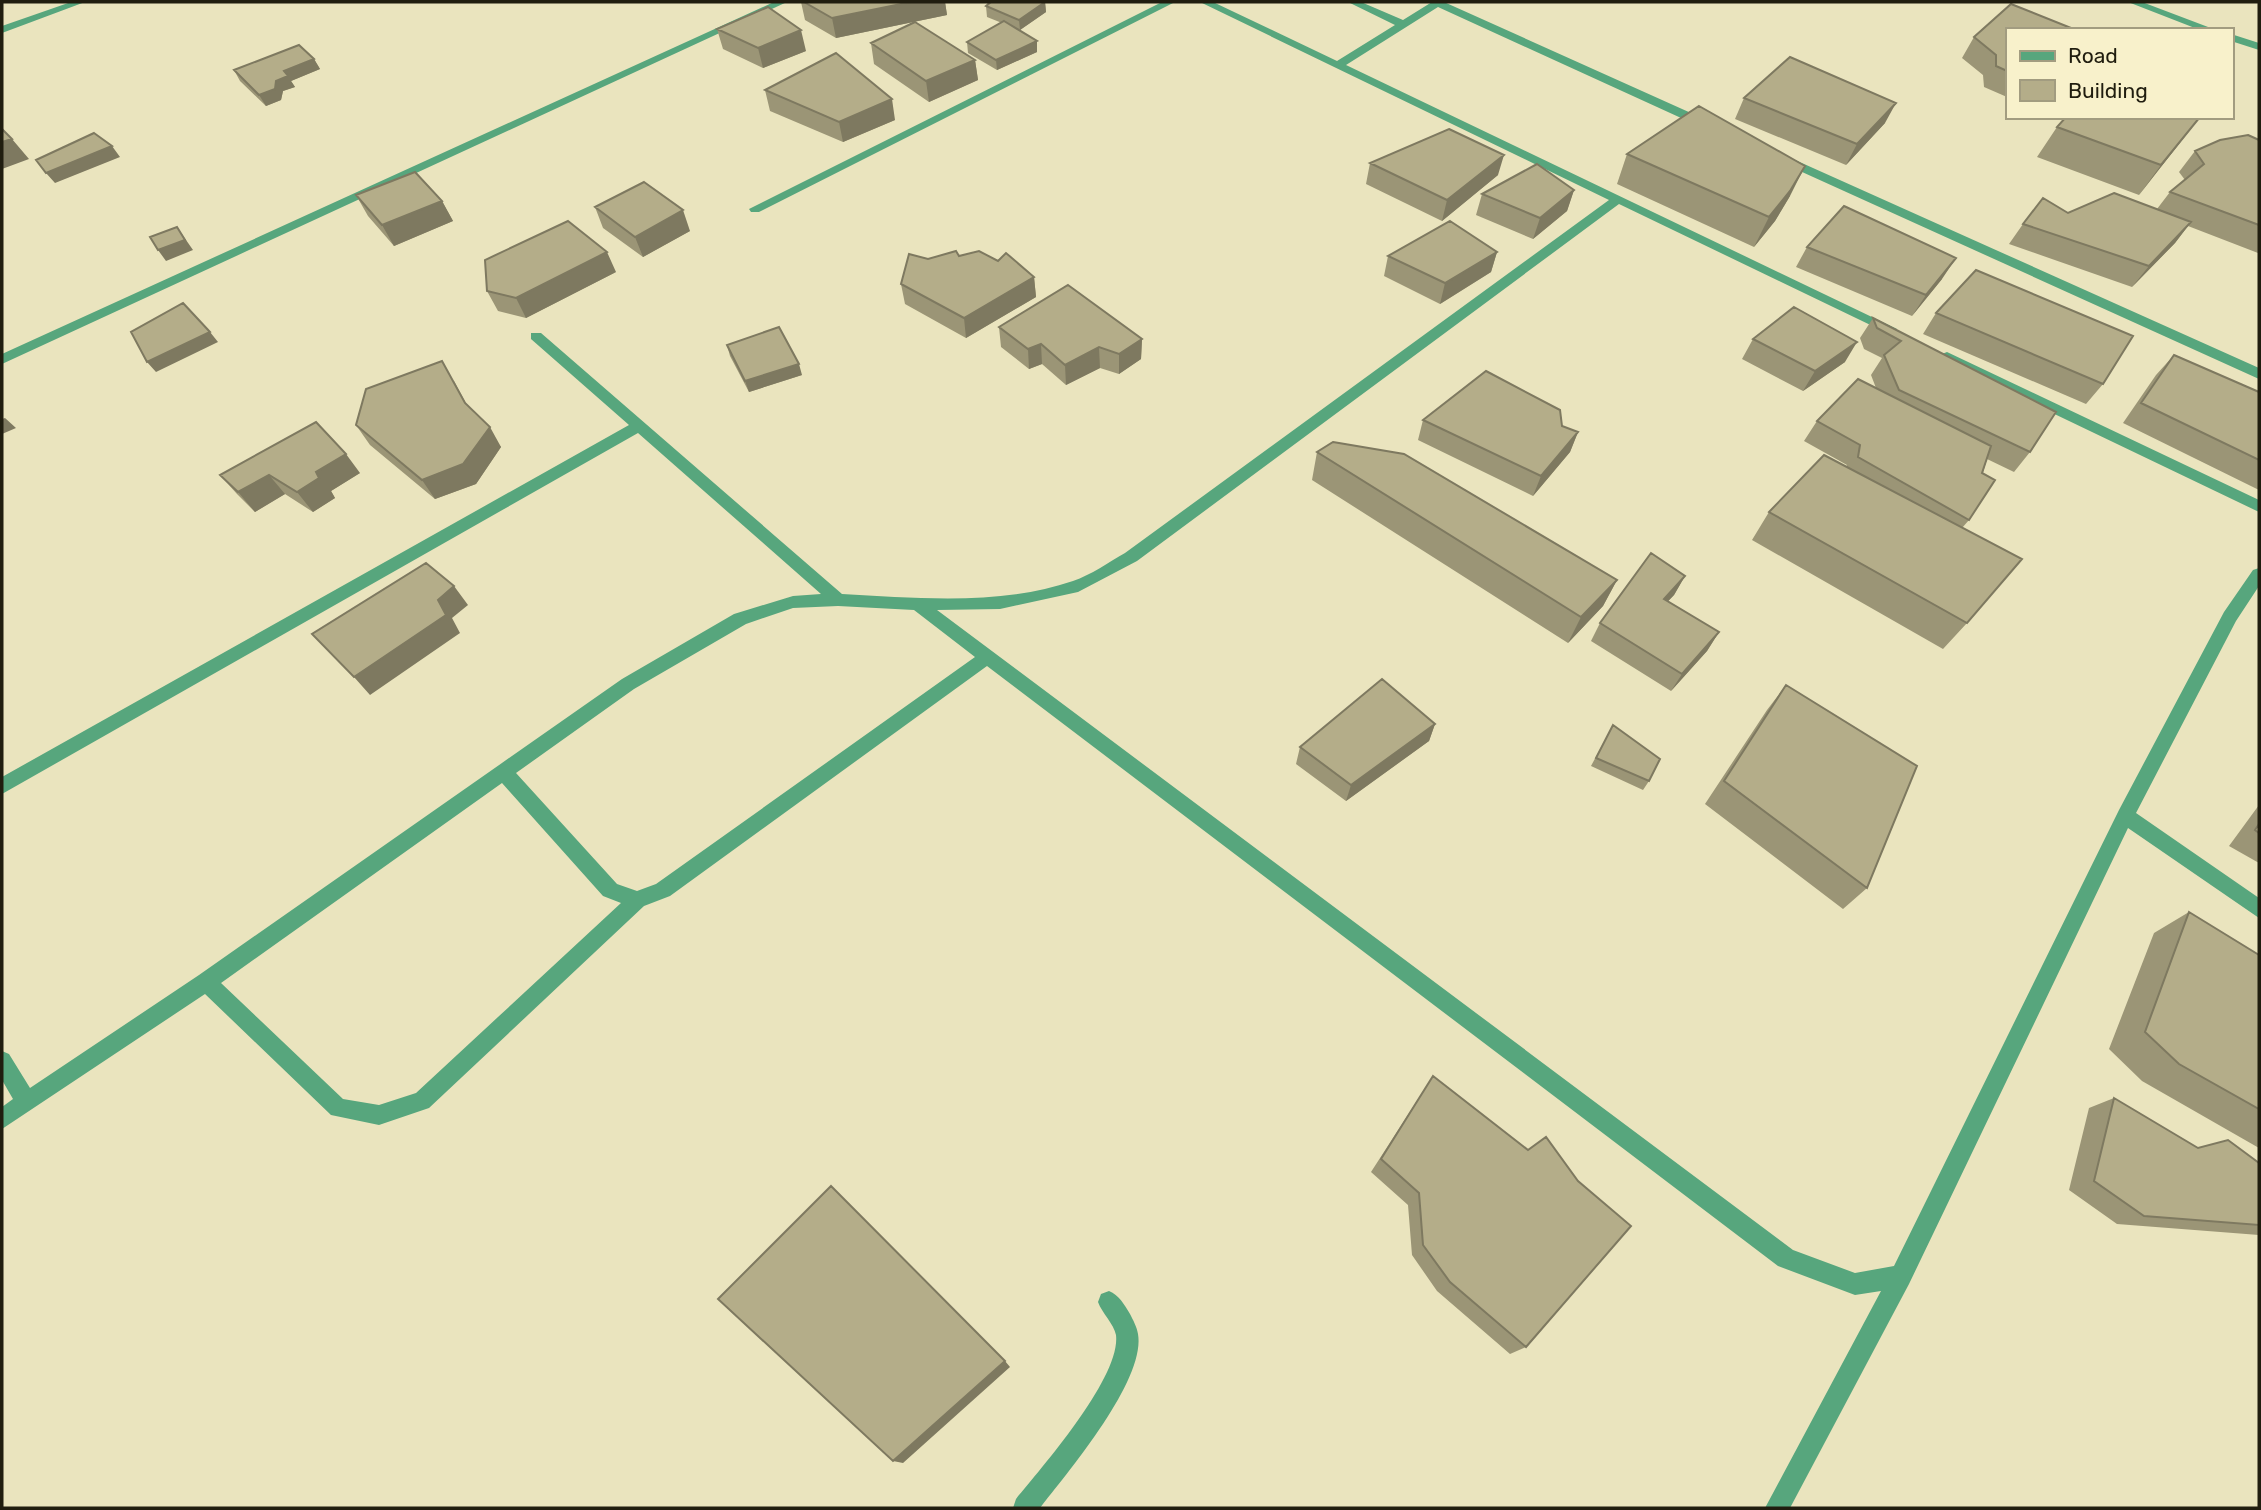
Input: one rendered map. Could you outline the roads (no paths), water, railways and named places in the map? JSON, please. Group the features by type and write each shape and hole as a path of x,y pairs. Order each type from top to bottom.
{"street":[{"path":"2,30 80,2"},
{"path":"2,359 782,2"},
{"path":"755,209 1170,2"},
{"path":"1205,2 1907,337"},
{"path":"1353,2 1403,24"},
{"path":"1338,65 1438,2 1715,128"},
{"path":"2133,2 2205,28"},
{"path":"2233,38 2259,47"},
{"path":"1766,151 2259,374"},
{"path":"2,1119 206,982 628,684 740,619 793,603 838,600 917,604 1000,603 1077,586 1131,556 1618,199"},
{"path":"536,336 838,600"},
{"path":"1932,349 2259,506"},
{"path":"2,786 639,426"},
{"path":"1777,1508 1901,1276 2125,816 2230,617 2259,574"},
{"path":"917,604 1786,1258 1855,1284 1901,1276"},
{"path":"206,982 338,1108 379,1115 422,1101 637,900 663,890 987,657"},
{"path":"503,771 610,890 637,900"},
{"path":"2125,816 2259,909"},
{"path":"2,1061 26,1102"},
{"path":"1025,1508 1113,1389 1124,1363 1127,1335 1109,1302"}]}
